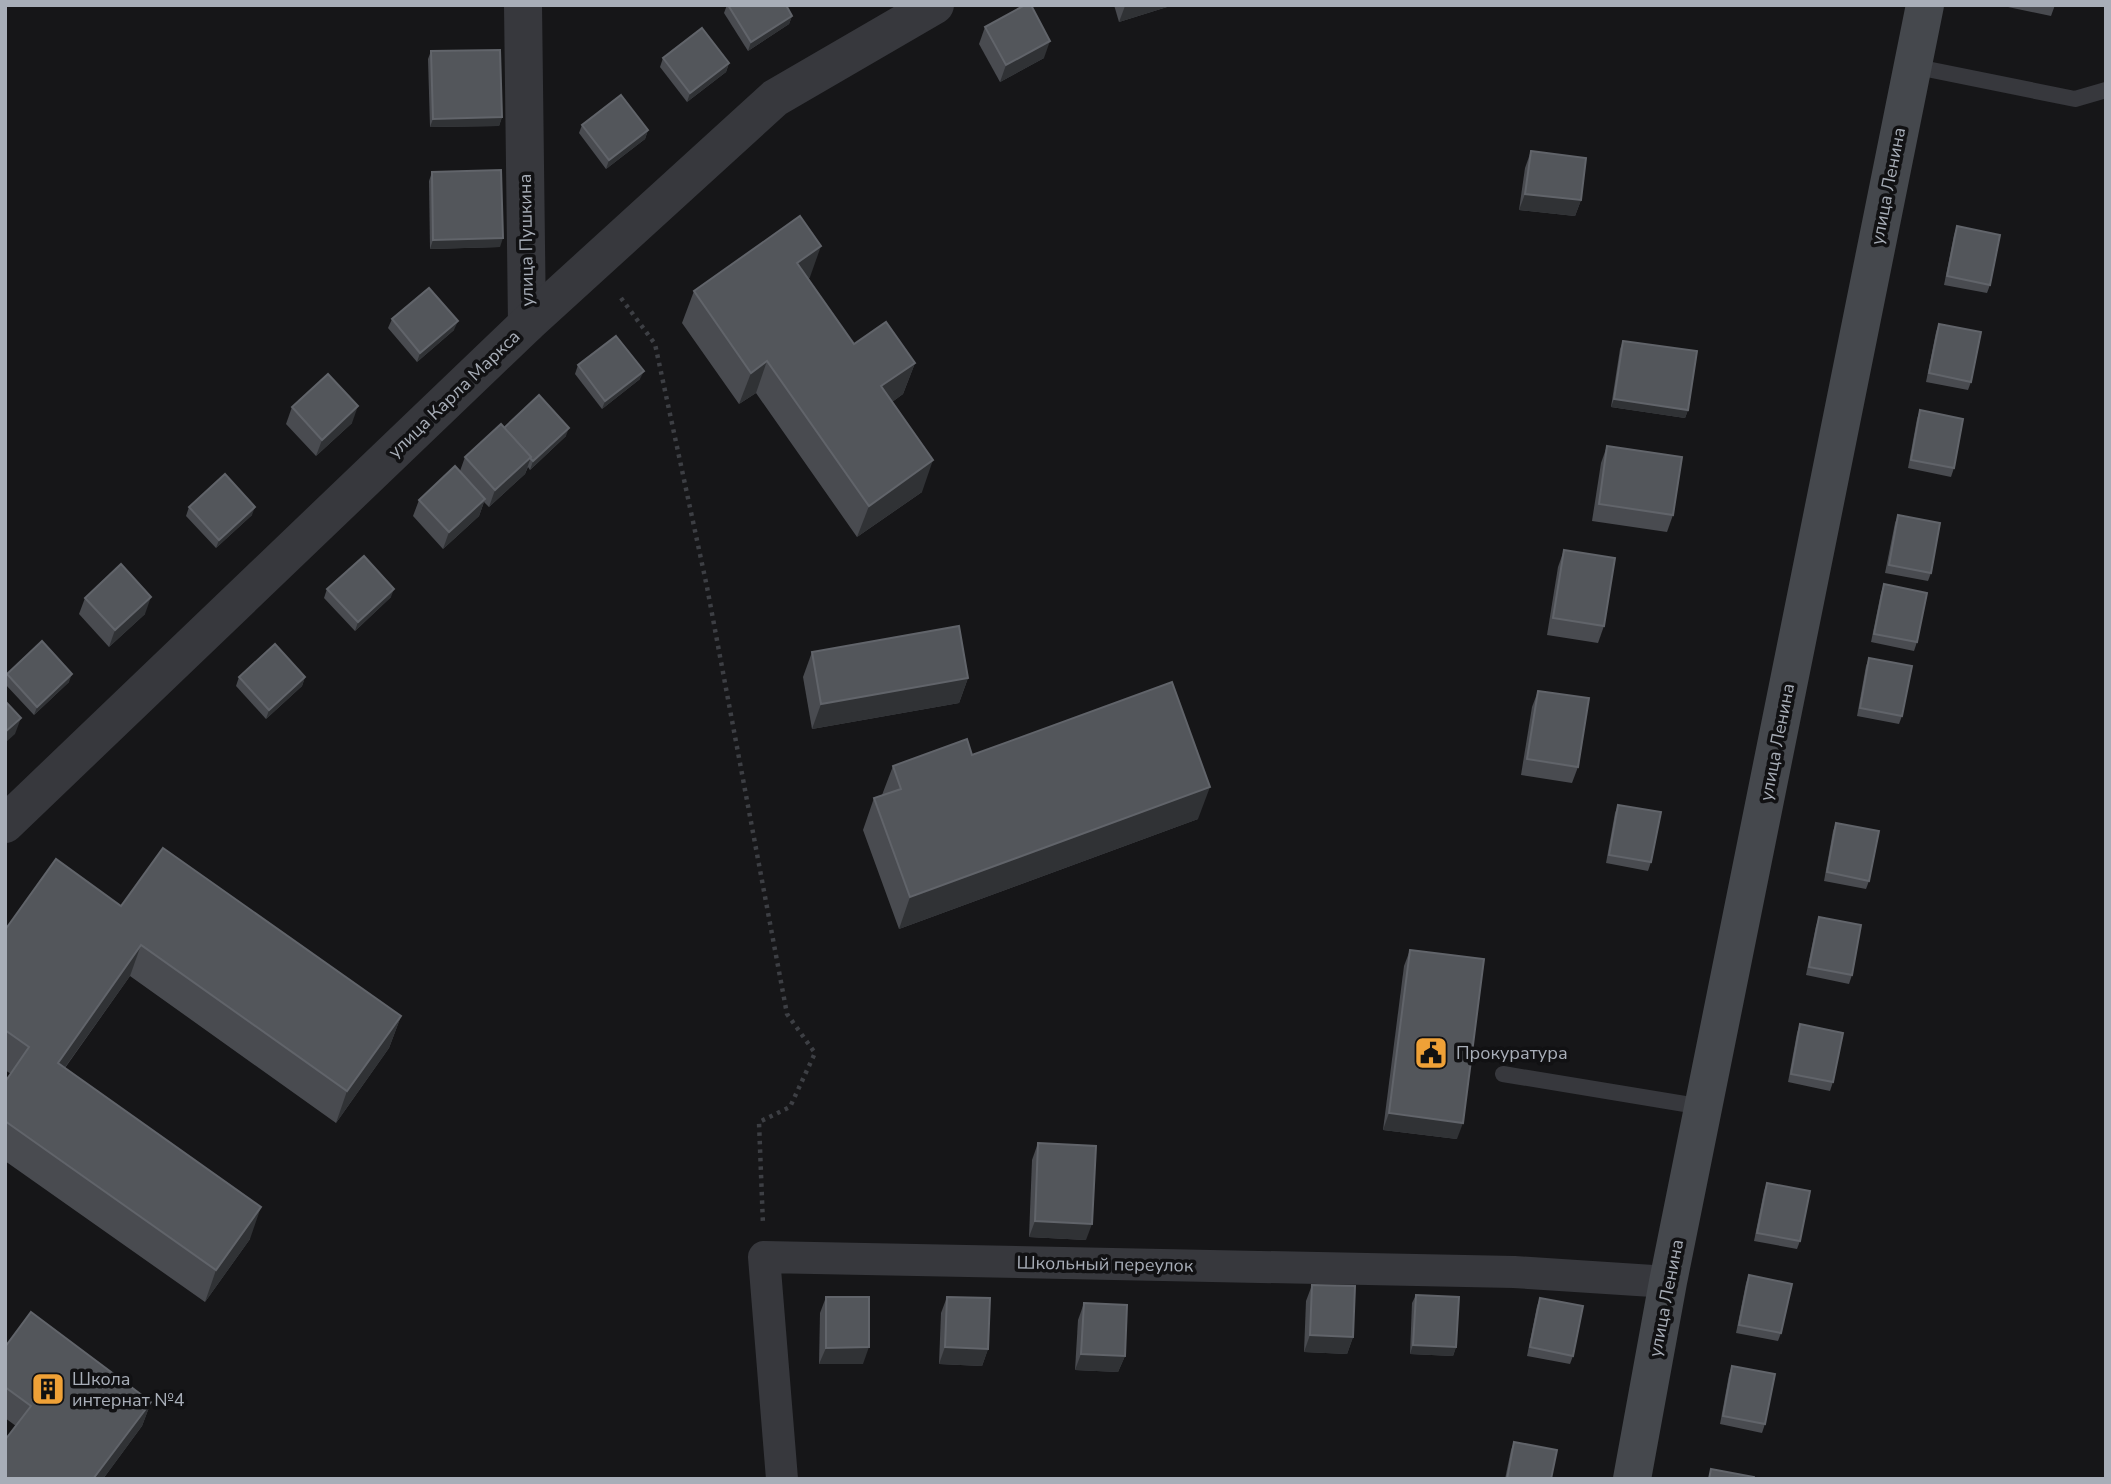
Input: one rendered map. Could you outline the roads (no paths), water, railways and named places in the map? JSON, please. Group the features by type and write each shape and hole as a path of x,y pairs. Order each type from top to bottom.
{"main road":[{"name":"улица Ленина","path":"1632,1479 1668,1282 1925,5"}],"street":[{"path":"523,5 526,199"},
{"name":"улица Пушкина","path":"523,5 527,282"},
{"name":"улица Карла Маркса","path":"5,824 527,324 775,98 935,5"},
{"name":"улица Пушкина","path":"526,199 527,324"},
{"name":"Школьный переулок","path":"782,1479 764,1257 1514,1272 1668,1282"}],"lane":[{"path":"1912,66 2075,99 2106,90"},
{"path":"1503,1074 1703,1107"}],"place":[{"name":"Прокуратура","path":"1431,1053"},
{"name":"Школа интернат №4","path":"48,1389"}]}
